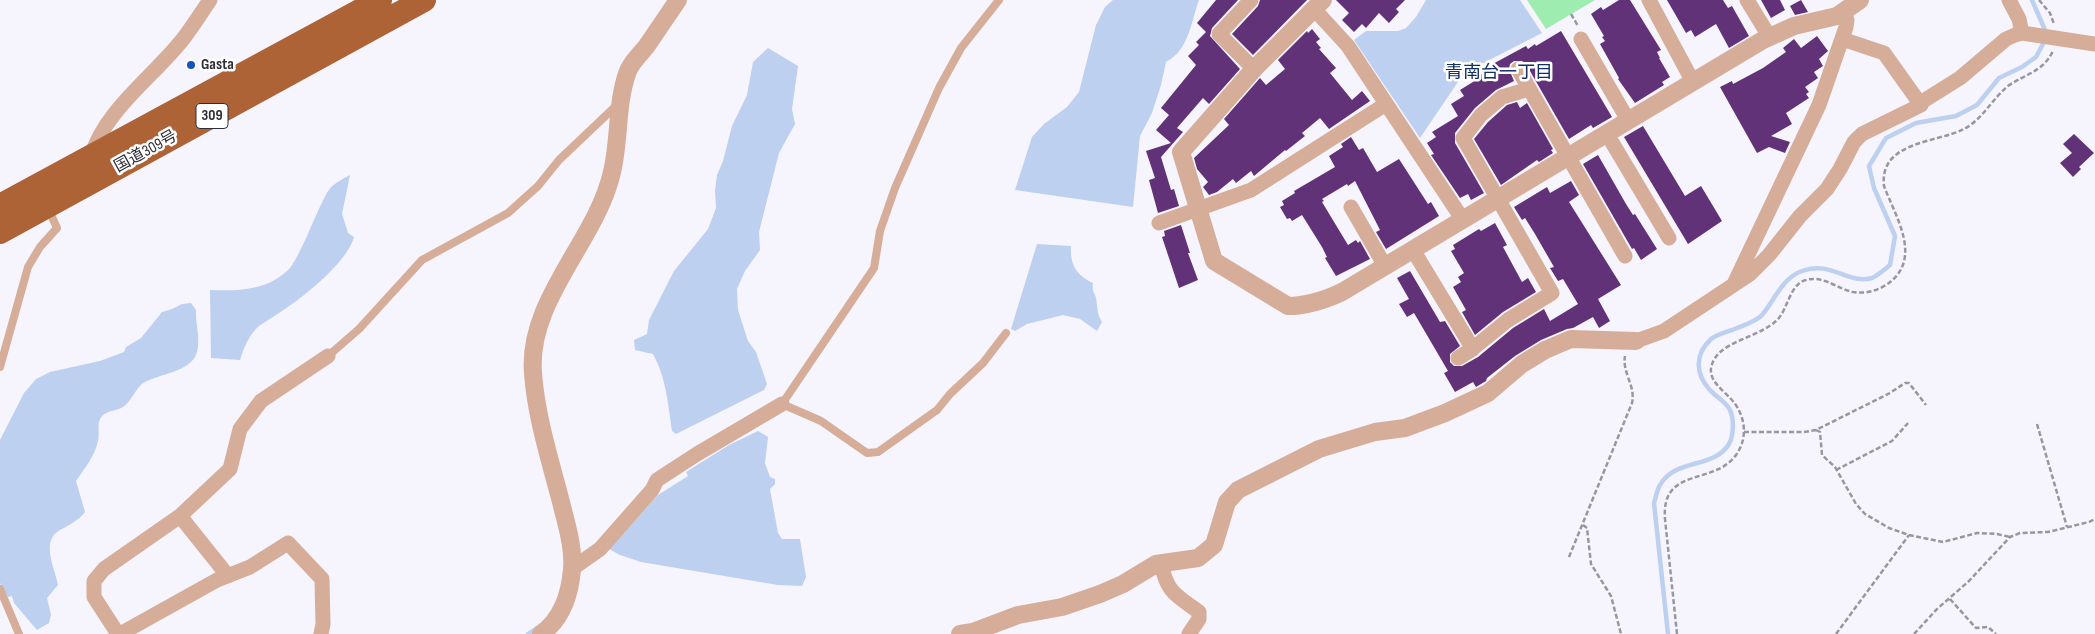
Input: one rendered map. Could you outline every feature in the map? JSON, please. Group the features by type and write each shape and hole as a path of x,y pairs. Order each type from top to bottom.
{"highway":[{"name":"国道309号","path":"0,206 380,0"},
{"name":"国道309号","path":"0,232 424,0"}],"street":[{"path":"91,158 95,144 114,115 184,38 210,0"},
{"path":"541,634 552,627 562,611 572,568 570,539 536,397 533,355 540,322 559,282 598,210 612,172 628,70 678,0"},
{"path":"1251,0 1219,34 1254,69"},
{"path":"1649,0 1693,82"},
{"path":"1747,0 1769,36"},
{"path":"1462,220 1319,5 1254,69 1182,152 1214,261 1288,306 1300,306 1324,300 1385,266 1607,134 1769,36 1789,28 1843,13 1860,0"},
{"path":"2009,0 2019,19 2022,33"},
{"path":"1734,285 1819,104 1842,39 1847,20 1843,13"},
{"path":"960,634 973,632 1018,615 1062,607 1123,584 1161,563 1198,558 1214,545 1226,502 1238,490 1313,452 1375,432 1405,428 1445,413 1488,393 1522,364 1545,350 1571,339 1636,341 1664,331 1750,274 1769,255 1800,216 1827,189 1854,142 1862,134 1921,105 1920,103 1960,78 2006,39 2022,33 2095,44"},
{"path":"1582,39 1628,120"},
{"path":"1842,39 1884,53 1921,105"},
{"path":"1518,69 1625,256"},
{"path":"1458,358 1473,349 1508,320 1552,292 1463,138 1481,115 1502,98 1529,89"},
{"path":"1159,223 1251,190 1386,104"},
{"path":"1607,134 1670,238"},
{"path":"1351,207 1385,266"},
{"path":"1412,250 1473,349"},
{"path":"321,634 324,624 321,600 322,579 288,543 250,567 228,576 119,634 94,597 94,581 104,569 180,516 230,469 240,429 261,401 328,356"},
{"path":"572,568 600,549 652,490 657,480 782,404"},
{"path":"180,516 228,576"},
{"path":"1161,563 1164,581 1170,590 1198,612 1199,619 1189,634"}],"lane":[{"path":"999,0 961,48 939,88 895,188 880,231 874,268 782,404 821,421 867,453 878,452 937,410 950,394 983,363 1006,333"},
{"path":"328,356 359,328 422,260 508,213 538,186 559,160 622,101"},
{"path":"0,368 28,268 40,247 57,228 47,206"},
{"path":"0,589 19,634"}],"path":[{"path":"1677,634 1664,508 1667,498 1670,491 1677,485 1722,467 1730,461 1742,445 1744,432 1742,418 1737,406 1713,381 1711,374 1714,359 1726,348 1756,334 1782,316 1793,291 1799,283 1806,280 1824,280 1856,292 1874,291 1890,282 1902,266 1906,249 1904,235 1884,186 1885,170 1897,155 1910,146 1956,133 1972,124 2009,86 2043,66 2053,50 2049,36 2050,13 2039,0"},
{"path":"1569,557 1632,403 1634,395 1625,371 1624,358 1630,346 1636,341"},
{"path":"1744,432 1804,432 1816,430 1890,393 1905,383 1909,383 1926,405"},
{"path":"1836,470 1892,441 1908,423"},
{"path":"2037,424 2067,527"},
{"path":"1816,430 1820,432 1822,455 1836,470 1856,504 1865,514 1889,528 1943,542 1977,533 2010,537"},
{"path":"1914,634 1937,609 1969,581 2010,537 2020,533 2048,532 2095,519"},
{"path":"1583,525 1587,528 1591,564 1611,596 1621,634"},
{"path":"1836,634 1909,534"},
{"path":"1950,599 1976,628 1988,627 1996,634"}],"green space":[{"path":"1527,0 1595,0 1546,29"}],"water":[{"path":"1113,0 1199,0 1184,43 1174,57 1166,62 1152,113 1140,136 1133,207 1015,190 1032,137 1044,124 1067,107 1079,92 1096,25 1105,7"},
{"path":"1426,0 1520,0 1542,33 1464,73 1420,138 1354,40 1366,31 1398,31 1406,28 1416,17"},
{"path":"768,48 798,66 792,109 795,124 779,153 759,232 760,250 745,271 737,289 738,310 748,341 756,352 767,384 764,390 676,434 672,431 666,391 661,372 653,354 635,350 634,340 647,334 649,320 674,271 708,229 716,208 715,190 717,175 723,161 732,126 747,95 753,62"},
{"path":"350,175 342,214 348,233 354,237 343,257 315,286 252,333 240,360 211,358 210,290 242,290 262,286 289,269 304,242 324,198 333,186"},
{"path":"1037,244 1071,246 1075,269 1082,277 1093,283 1098,313 1102,322 1097,331 1080,319 1063,315 1027,324 1015,331 1011,329"},
{"path":"191,303 196,310 198,336 198,347 194,359 174,372 143,383 126,404 107,413 100,419 97,447 76,481 85,512 54,535 51,541 50,555 58,585 47,598 51,615 49,623 37,630 14,603 12,596 8,597 0,583 0,440 24,393 36,379 50,372 100,361 124,352 126,347 141,338 162,312 182,304"},
{"path":"758,431 768,437 765,463 770,477 775,479 775,484 770,489 778,533 782,539 800,539 806,577 802,586 778,585 641,562 609,549 658,495 688,476 686,472 729,445"}],"building":[{"path":"1216,0 1238,0 1212,28 1210,36 1240,69 1209,104 1203,98 1177,128 1183,132 1161,157 1171,190 1174,189 1179,206 1158,213 1149,180 1155,178 1146,151 1171,143 1156,130 1169,115 1161,108 1196,65 1188,56 1199,45 1196,42 1206,32 1197,23"},
{"path":"1260,0 1307,0 1253,55 1232,34 1258,6"},
{"path":"1336,0 1405,0 1396,9 1399,12 1389,23 1379,13 1366,28 1362,24 1354,32 1342,20 1349,13"},
{"path":"1619,0 1630,0 1661,50 1657,52 1659,58 1670,77 1662,82 1664,85 1635,103 1618,79 1600,44 1605,41 1602,37 1604,36 1591,14 1601,7 1603,10"},
{"path":"1667,0 1723,0 1728,8 1732,6 1749,36 1729,48 1716,24 1695,37 1691,30 1686,33"},
{"path":"1761,0 1780,0 1785,10 1771,18"},
{"path":"1801,0 1808,12 1795,15 1790,6"},
{"path":"1312,29 1320,39 1316,42 1321,48 1319,49 1336,68 1330,73 1352,100 1362,91 1370,101 1329,129 1320,118 1302,133 1305,136 1254,176 1251,171 1236,183 1233,179 1217,192 1209,195 1203,187 1208,182 1197,169 1194,158 1229,125 1224,119 1260,78 1266,85 1285,69 1278,60 1307,31 1308,33"},
{"path":"1561,31 1612,117 1593,128 1591,125 1569,139 1526,64 1522,61 1514,61 1510,64 1509,69 1514,81 1496,90 1475,108 1455,133 1455,143 1484,193 1471,200 1468,194 1460,198 1431,155 1434,154 1427,143 1436,137 1432,132 1458,116 1451,104 1464,96 1460,90 1481,77 1480,75 1490,69 1489,66 1526,46 1528,49 1535,44 1536,46"},
{"path":"1817,36 1828,51 1819,59 1823,66 1814,72 1818,78 1805,87 1809,92 1806,94 1809,98 1786,113 1792,124 1771,136 1790,142 1785,153 1769,147 1757,153 1720,87 1732,81 1733,84 1763,68 1786,52 1783,48 1794,39 1801,48"},
{"path":"1517,102 1520,108 1527,103 1553,149 1551,150 1553,153 1539,162 1537,160 1501,185 1474,139 1488,122 1507,105"},
{"path":"1643,126 1685,196 1701,186 1722,221 1688,244 1624,137"},
{"path":"2074,134 2094,153 2079,167 2081,169 2073,177 2060,163 2072,153 2063,144"},
{"path":"1351,137 1359,150 1363,148 1377,172 1399,159 1428,204 1431,202 1439,216 1386,249 1376,232 1380,230 1355,181 1348,186 1347,184 1322,199 1324,201 1322,202 1348,245 1356,240 1358,243 1360,241 1370,259 1336,276 1325,258 1327,257 1322,247 1302,215 1292,221 1290,218 1287,219 1280,207 1284,205 1282,201 1295,193 1294,191 1335,167 1329,156 1343,147 1341,144"},
{"path":"1598,155 1626,204 1633,215 1635,214 1657,249 1641,260 1634,248 1632,249 1583,164"},
{"path":"1571,181 1579,195 1569,202 1621,285 1598,299 1610,321 1599,328 1593,317 1573,328 1541,340 1515,356 1487,378 1486,381 1476,387 1473,382 1455,392 1444,373 1448,371 1414,313 1407,317 1399,304 1409,299 1397,278 1410,271 1440,322 1445,321 1460,346 1450,354 1450,362 1454,366 1462,366 1478,357 1513,328 1544,309 1550,321 1578,304 1563,279 1558,281 1550,268 1554,267 1535,234 1525,218 1522,220 1514,207 1547,187 1550,193"},
{"path":"1495,223 1507,245 1503,247 1522,282 1528,278 1536,292 1503,312 1475,335 1462,312 1466,310 1453,287 1461,282 1458,277 1464,273 1451,251 1455,249 1453,245 1479,229 1481,231"},
{"path":"1181,225 1190,253 1188,253 1198,280 1179,288 1162,237 1165,236 1164,231"}],"waterway":[{"path":"1668,634 1654,503 1657,491 1667,477 1675,471 1705,461 1722,452 1729,444 1733,432 1730,410 1709,389 1701,377 1699,364 1702,351 1711,339 1756,320 1767,309 1784,284 1795,274 1812,268 1822,268 1863,279 1872,278 1890,265 1895,236 1874,188 1869,166 1886,138 1916,123 1956,116 1977,105 1999,78 2022,67 2036,57 2043,44 2045,30 2032,0"},
{"path":"528,634 537,628"}],"place":[{"name":"Gasta","path":"191,65"}],"district":[{"name":"青南台一丁目","path":"1499,73"}]}
